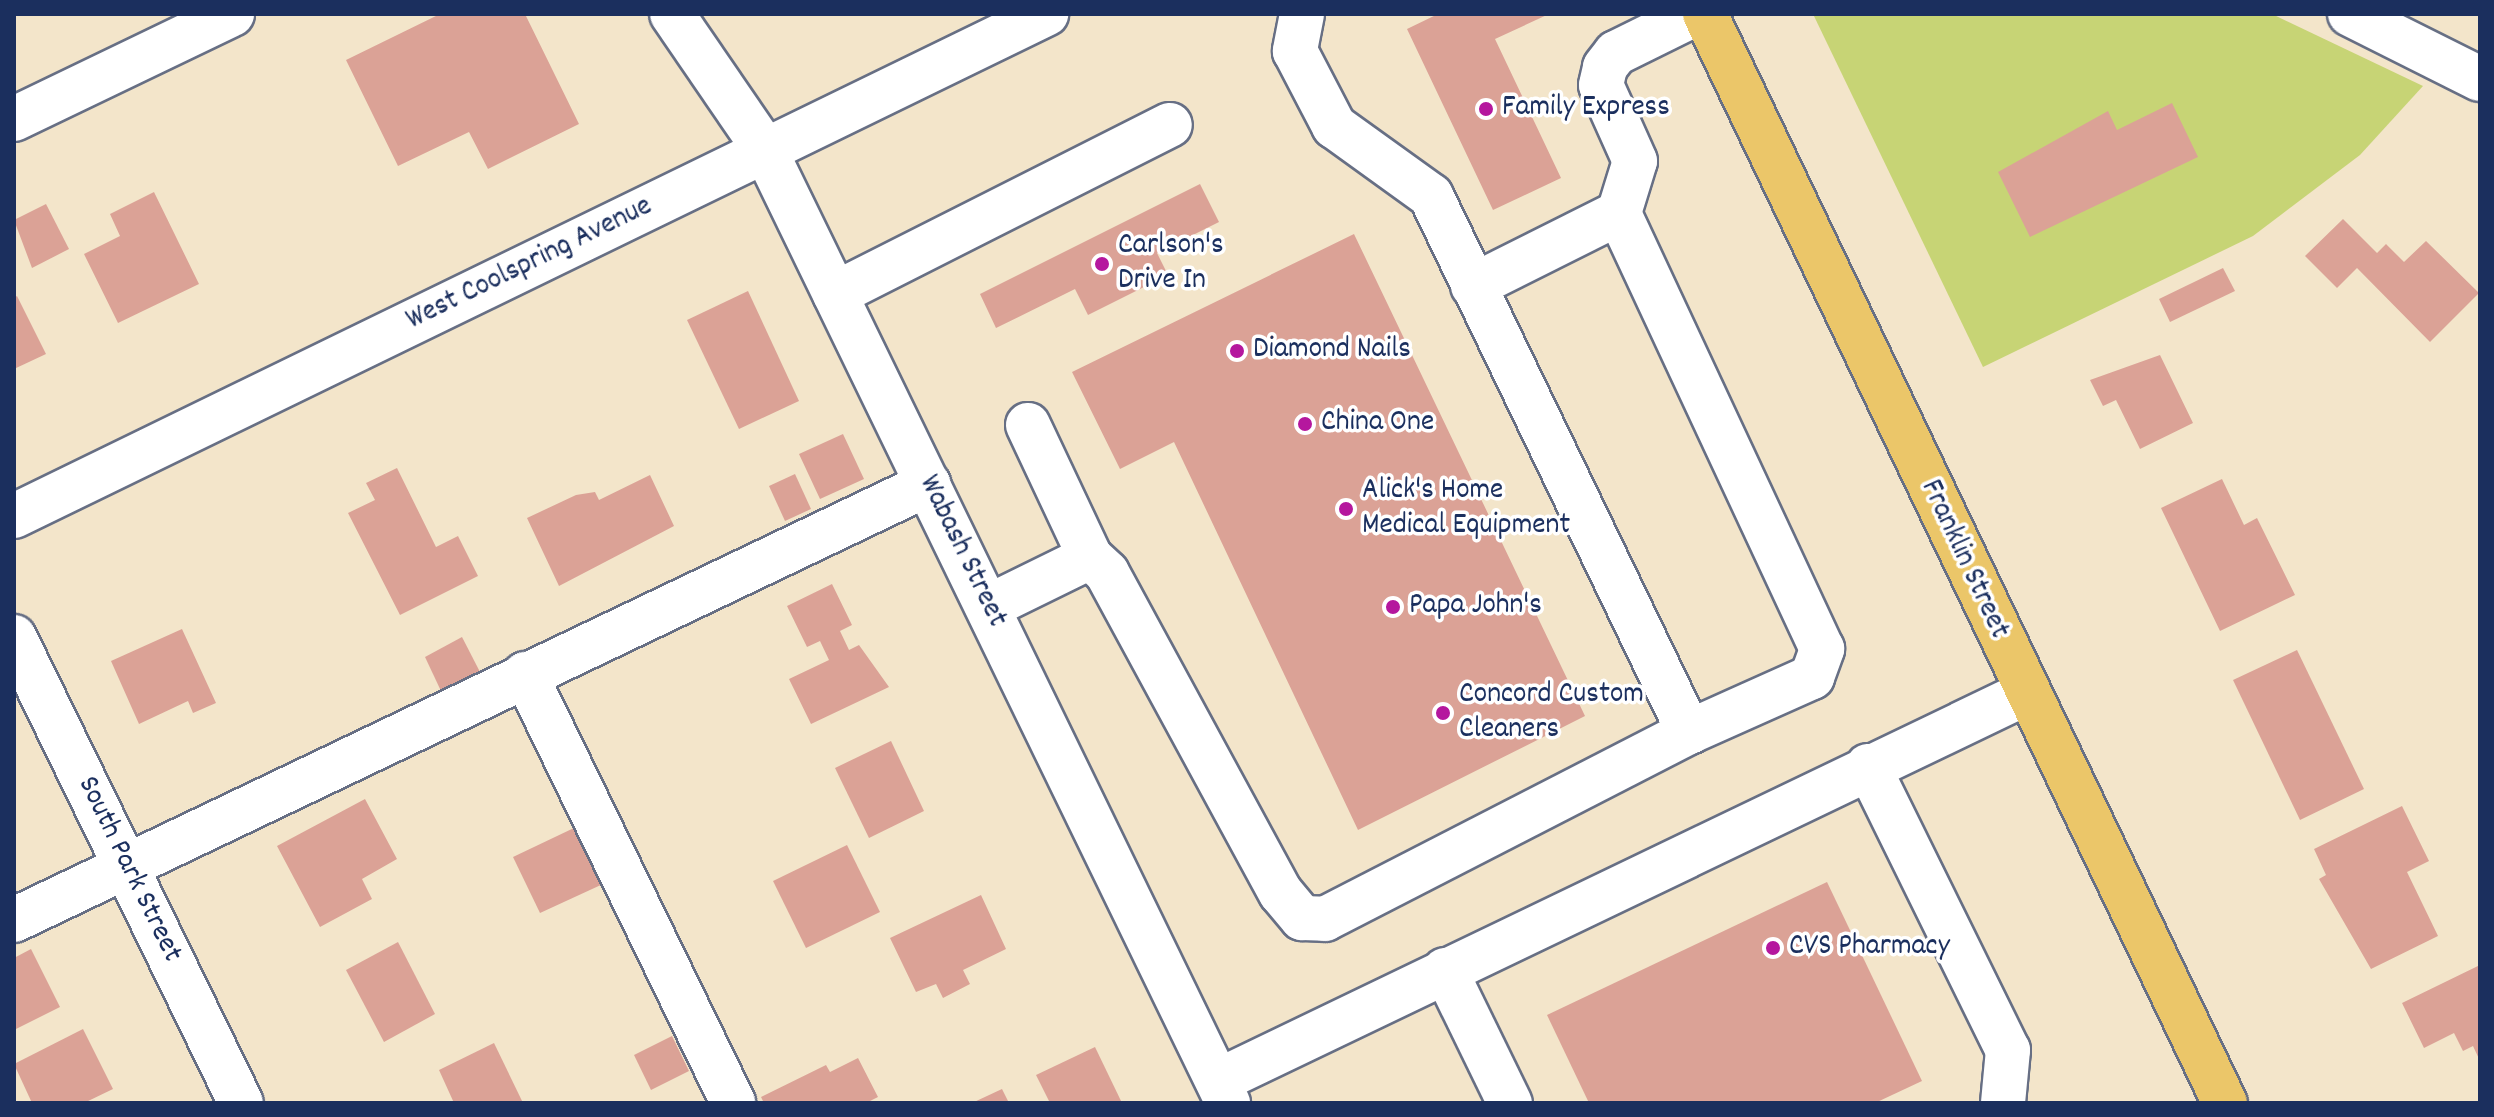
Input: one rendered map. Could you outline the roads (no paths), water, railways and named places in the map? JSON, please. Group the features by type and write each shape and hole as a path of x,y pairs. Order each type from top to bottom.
{"main road":[{"name":"Franklin Street","path":"1705,14 2026,693 2225,1103"}],"street":[{"path":"14,119 232,14"},
{"name":"Wabash Street","path":"672,14 765,150 1223,1092"},
{"name":"West Coolspring Avenue","path":"14,516 1046,14"},
{"path":"1302,14 1295,51 1334,126 1431,196 1689,732"},
{"path":"1028,425 1090,557 1107,573 1281,893 1302,918 1325,919 1689,732 1812,677 1822,649 1619,213 1635,161 1601,85 1605,67 1616,53 1695,14"},
{"path":"2350,14 2480,79"},
{"path":"835,294 1170,125"},
{"path":"1473,286 1619,213"},
{"path":"14,920 125,864 928,484"},
{"path":"988,607 1090,557"},
{"name":"South Park Street","path":"14,637 241,1103"},
{"path":"525,674 733,1103"},
{"path":"1223,1092 1445,970 2026,693"},
{"path":"1868,766 2008,1050 2003,1103"},
{"path":"1445,970 1510,1103"}],"place":[{"name":"Family Express","path":"1486,109"},
{"name":"Carlson's Drive In","path":"1102,264"},
{"name":"Diamond Nails","path":"1237,351"},
{"name":"China One","path":"1305,424"},
{"name":"Alick's Home Medical Equipment","path":"1346,509"},
{"name":"Papa John's","path":"1393,607"},
{"name":"Concord Custom Cleaners","path":"1443,713"},
{"name":"CVS Pharmacy","path":"1773,948"}]}
